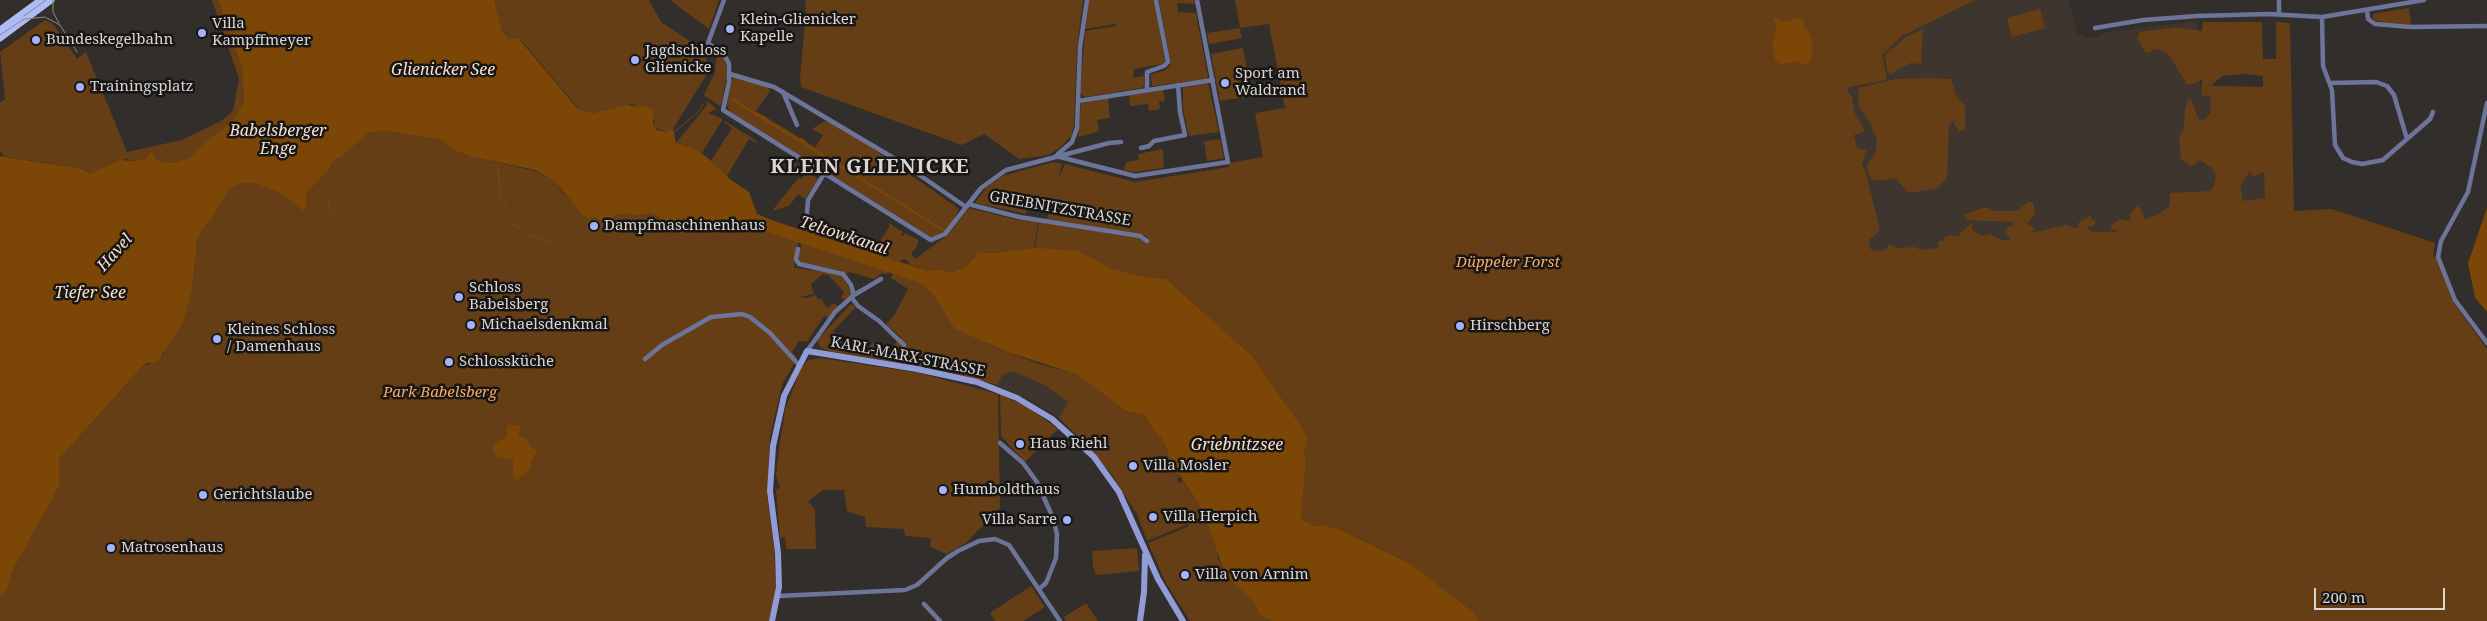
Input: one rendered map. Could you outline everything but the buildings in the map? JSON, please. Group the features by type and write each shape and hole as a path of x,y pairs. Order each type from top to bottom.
{"main road":[{"path":"0,30 46,1"},
{"path":"0,38 46,1"}],"street":[{"path":"724,0 708,43 725,56 729,64 730,74 723,110 931,240 946,234 981,188 998,174 1015,166 1110,142 1121,142"},
{"path":"1055,156 1069,146 1076,135 1080,48 1087,0"},
{"path":"1147,90 1147,72 1164,66 1168,62 1156,0"},
{"path":"1055,156 1135,176 1228,162 1197,0"},
{"path":"2279,0 2279,15"},
{"path":"2095,28 2143,20 2197,16 2279,15 2322,17 2424,0"},
{"path":"2367,10 2368,19 2375,24 2411,27 2487,26"},
{"path":"2322,17 2323,66 2325,77 2330,83 2333,137 2335,145 2343,158 2362,164 2383,160 2430,119 2433,112"},
{"name":"GRIEBNITZSTRASSE","path":"730,74 761,82 783,92 894,158 967,206 1019,217 1140,236 1147,241"},
{"path":"1078,101 1213,80"},
{"path":"2330,83 2376,82 2386,86 2394,95 2407,139"},
{"path":"1141,148 1149,146 1154,141 1185,135 1180,112 1178,85"},
{"path":"783,92 797,124"},
{"path":"2487,103 2468,192 2441,241 2438,256 2455,300 2487,344"},
{"path":"806,225 808,200 824,174"},
{"path":"798,249 796,259 798,264 843,274 851,285 853,296 858,306 879,321 904,345"},
{"path":"772,621 778,596 778,553 770,492 772,446 784,396 798,365 828,320 853,296 881,279"},
{"path":"644,359 647,355 704,320 728,314 742,314 750,317 770,333 798,365"},
{"name":"KARL-MARX-STRASSE","path":"807,351 966,379 999,390 1035,408 1067,431 1104,470 1130,512 1144,551 1165,592 1183,621"},
{"path":"1000,443 1023,463 1037,482 1050,508 1055,526 1056,558 1046,583 1039,589"},
{"path":"778,596 905,590 917,585 946,558 963,548 987,540 1006,543 1060,621"},
{"path":"1140,621 1144,592 1144,551"},
{"path":"924,604 940,621"}],"shaded area":[{"path":"1977,0 2069,0 2078,36 2084,35 2084,38 2091,37 2091,39 2108,32 2198,21 2200,85 2263,87 2265,207 2121,233 2025,240 1865,257 1831,89 1882,55 1902,36"},
{"path":"997,361 1071,396 1059,418 1025,397 988,382"}],"green space":[{"path":"212,0 218,0 242,68 244,101 232,122 210,138 189,158 174,163 159,161 152,152 146,158 133,161 126,159 90,174 83,169 4,156 0,151 0,103 5,99 0,52 45,20 53,24 77,59 86,52 127,152 182,140 221,121 233,111 239,79"},
{"path":"494,0 649,0 661,22 702,49 710,69 673,129 665,132 654,127 654,114 632,104 593,113 579,109 520,39 509,39 502,31"},
{"path":"670,0 719,0 709,29"},
{"path":"805,0 1083,0 1077,48 1074,126 1071,136 1061,147 1048,155 1019,159 984,134 962,145 801,87 800,77 806,12"},
{"path":"1089,0 1154,0 1165,61 1163,64 1134,69 1133,78 1144,76 1144,86 1142,88 1085,97 1080,93 1085,31 1116,26 1115,24 1085,29"},
{"path":"1159,0 1194,0 1195,4 1177,3 1178,12 1196,13 1207,79 1152,86 1151,74 1164,71 1171,65"},
{"name":"Düppeler Forst","path":"1235,0 1976,0 1902,36 1882,55 1887,80 1849,87 1847,91 1852,97 1855,114 1865,131 1854,135 1857,148 1867,150 1862,164 1880,230 1869,240 1870,249 1883,251 1889,245 1900,248 1915,247 1921,250 1938,248 1939,241 1944,241 1943,238 1950,235 1958,236 1971,223 1973,223 1972,230 1982,236 1991,234 2001,240 2011,240 2006,233 2008,227 2014,225 2012,222 1968,220 1963,215 1986,207 1995,211 2017,211 2028,202 2033,202 2035,213 2027,224 2035,228 2031,233 2067,225 2075,229 2078,227 2079,222 2092,215 2091,220 2096,221 2093,226 2086,228 2093,232 2114,232 2118,230 2111,229 2111,225 2120,219 2131,221 2129,214 2138,206 2142,211 2144,219 2156,216 2170,206 2170,193 2209,191 2214,187 2216,176 2212,168 2200,160 2192,166 2181,159 2179,138 2184,128 2185,110 2188,100 2191,100 2199,120 2202,121 2211,113 2210,95 2202,96 2202,79 2194,84 2187,84 2168,54 2157,49 2146,53 2137,38 2140,32 2177,27 2202,31 2203,22 2262,22 2263,59 2276,59 2276,22 2290,23 2294,211 2332,209 2435,243 2433,256 2438,258 2454,303 2487,349 2487,621 1479,621 1472,611 1411,564 1337,528 1322,525 1315,526 1301,519 1306,461 1304,450 1308,439 1302,427 1251,355 1166,279 1139,276 1111,269 1078,251 1035,249 1039,222 1139,238 1148,244 1147,236 1047,219 1052,200 1028,196 1026,214 975,203 987,187 1002,176 1054,162 1062,164 1058,180 1065,164 1135,182 1229,167 1229,163 1263,157 1255,113 1285,108 1269,24 1240,28","holes":["2242,74 2263,76 2263,87 2211,86 2222,76","2250,171 2253,177 2264,172 2265,198 2243,201 2240,187"]},
{"path":"2409,8 2411,25 2376,21 2373,19 2373,14"},
{"path":"2040,9 2045,28 2012,37 2007,18"},
{"path":"1240,28 1242,38 1209,44 1207,33"},
{"path":"1923,29 1921,64 1910,63 1891,74 1887,71 1885,55 1906,37"},
{"path":"1243,48 1252,96 1220,101 1211,54"},
{"path":"717,53 725,59 727,74 720,106 704,95 715,73"},
{"path":"732,76 767,86 770,91 756,111 815,147 823,135 812,129 827,120 861,140 959,209 948,230 935,238 931,237 733,114 727,105"},
{"path":"1897,79 1951,79 1956,96 1965,105 1965,129 1959,132 1953,121 1949,125 1947,178 1937,188 1909,193 1895,178 1876,181 1871,179 1867,169 1868,163 1875,154 1877,139 1870,123 1859,106 1858,88"},
{"path":"1208,83 1219,132 1189,136 1183,109 1183,87"},
{"path":"1163,90 1165,101 1159,102 1160,109 1149,111 1148,104 1130,106 1129,95"},
{"path":"1108,98 1110,118 1097,120 1099,130 1097,132 1078,137 1081,103"},
{"path":"707,101 717,109 708,113 723,119 701,154 676,143 707,105"},
{"path":"725,121 744,133 743,135 745,133 756,141 756,143 749,139 727,176 711,161 732,128"},
{"name":"Park Babelsberg","path":"368,131 384,131 439,139 456,151 472,157 535,171 554,181 563,193 590,219 591,217 607,221 615,216 628,213 638,216 651,213 660,218 683,220 688,218 722,222 733,226 742,224 798,242 794,268 836,273 843,277 852,294 846,301 841,297 844,292 828,275 823,274 811,284 814,294 800,297 807,298 815,295 819,300 821,298 827,308 834,303 839,307 828,318 824,316 807,342 799,341 792,352 797,358 782,385 770,437 767,495 774,549 776,591 769,621 0,621 0,597 6,593 13,570 59,487 59,459 141,368 163,355 167,345 183,324 192,291 197,242 201,231 213,217 229,189"},
{"path":"1220,139 1224,158 1207,161 1204,141"},
{"path":"1163,149 1164,168 1135,172 1124,170 1126,162 1139,160 1138,154"},
{"path":"790,161 807,172 806,175 809,173 818,179 805,199 798,194 789,206 772,211 798,178 801,179 805,174 788,163"},
{"path":"969,208 1013,219 1038,222 1034,249 994,253 976,252 976,256 964,268 952,272 936,269 928,271 908,264 910,263 904,259 899,262 806,231 808,223 877,246 889,227 889,223 903,232 901,235 903,236 905,233 918,240 918,245 911,254 915,259 947,236"},
{"path":"802,243 890,272 887,274 882,273 874,279 849,272 846,274 838,270 802,264 798,256"},
{"path":"893,273 922,283 988,344 1039,364 1079,375 1126,411 1145,415 1149,424 1162,439 1180,477 1177,479 1179,483 1183,481 1199,504 1199,512 1206,518 1217,546 1218,559 1231,580 1253,602 1260,615 1271,621 1190,621 1166,583 1148,543 1189,526 1188,524 1147,541 1137,514 1110,472 1088,446 1059,418 1068,402 1045,385 1013,371 1003,374 997,385 938,369 828,351 820,347 817,340 851,304 856,307 833,331 846,345 861,354 876,341 886,354 901,337 886,324 894,316 908,289 891,278"},
{"path":"820,358 919,373 998,394 1000,508 966,543 946,554 931,547 930,538 905,536 904,529 866,527 865,517 847,511 844,490 823,490 808,501 815,510 816,549 786,549 785,537 780,538 776,490 780,487 776,476 785,410 800,371 807,361"},
{"path":"1000,394 1029,408 1058,429 1025,462 1001,436"},
{"path":"1137,548 1139,571 1096,575 1092,551"},
{"path":"1031,586 1045,607 1023,621 995,621 990,613"},
{"path":"1086,603 1098,621 1066,621 1064,617"}],"water":[{"path":"218,0 494,0 502,31 509,39 519,39 578,109 593,113 627,105 642,107 644,105 654,111 653,124 657,130 665,132 673,129 676,143 697,150 731,180 749,192 757,214 928,271 936,269 952,272 964,268 976,256 976,252 994,253 1036,248 1078,251 1112,269 1139,276 1166,279 1251,355 1302,427 1308,439 1304,451 1306,461 1301,519 1315,526 1322,525 1337,528 1411,564 1472,611 1479,621 1271,621 1260,615 1253,602 1231,580 1221,563 1206,518 1199,512 1199,504 1176,470 1162,439 1149,424 1145,415 1126,411 1078,375 1008,352 955,329 933,294 921,283 742,224 733,226 722,222 688,218 669,223 651,213 638,216 628,213 615,216 605,223 597,218 591,217 590,219 583,215 554,181 535,170 472,157 456,151 439,139 384,131 368,132 340,158 338,157 332,162 329,169 306,193 306,208 302,210 283,194 256,183 241,183 229,189 213,217 201,231 197,242 192,291 183,324 157,362 147,363 141,368 59,459 59,487 13,570 6,593 0,597 0,156 83,169 90,174 120,160 133,161 146,158 152,151 155,158 159,161 174,163 189,158 210,138 232,122 244,101 242,68"},
{"path":"1776,17 1784,22 1800,18 1804,20 1803,27 1809,32 1813,45 1812,58 1808,64 1803,65 1797,61 1781,64 1775,59 1772,46 1777,26 1774,20"},
{"path":"732,98 763,117 765,116 768,120 799,139 801,138 806,141 807,144 945,230 943,231 731,100"},
{"path":"2487,208 2487,312 2475,298 2468,263"},
{"path":"508,425 521,426 518,435 526,439 530,447 538,450 531,461 531,469 516,481 513,478 513,460 496,456 492,448 498,441 506,438"}],"waterway":[{"path":"673,133 697,113 704,103"},
{"path":"498,162 500,200 506,205 502,212"},
{"path":"329,201 328,206 337,215"},
{"path":"502,219 510,226 515,225 530,235 552,242"}],"tram line":[{"path":"24,16 46,0"},
{"path":"53,0 53,12 59,23"},
{"path":"0,35 24,19 45,17 60,25 77,52"}],"place":[{"name":"Klein-Glienicker Kapelle","path":"730,29"},
{"name":"Villa Kampffmeyer","path":"202,33"},
{"name":"Bundeskegelbahn","path":"36,40"},
{"name":"Jagdschloss Glienicke","path":"635,60"},
{"name":"Sport am Waldrand","path":"1225,83"},
{"name":"Trainingsplatz","path":"80,87"},
{"name":"Dampfmaschinenhaus","path":"594,226"},
{"name":"Schloss Babelsberg","path":"459,297"},
{"name":"Michaelsdenkmal","path":"471,325"},
{"name":"Hirschberg","path":"1460,326"},
{"name":"Kleines Schloss / Damenhaus","path":"217,339"},
{"name":"Schlossküche","path":"449,362"},
{"name":"Haus Riehl","path":"1020,444"},
{"name":"Villa Mosler","path":"1133,466"},
{"name":"Humboldthaus","path":"943,490"},
{"name":"Gerichtslaube","path":"203,495"},
{"name":"Villa Herpich","path":"1153,517"},
{"name":"Villa Sarre","path":"1067,520"},
{"name":"Matrosenhaus","path":"111,548"},
{"name":"Villa von Arnim","path":"1185,575"}],"district":[{"name":"KLEIN GLIENICKE","path":"870,167"}],"water label":[{"name":"Glienicker See","path":"443,70"},
{"name":"Babelsberger Enge","path":"278,140"},
{"name":"Teltowkanal","path":"844,236"},
{"name":"Havel","path":"115,253"},
{"name":"Tiefer See","path":"90,293"},
{"name":"Griebnitzsee","path":"1237,445"}]}
